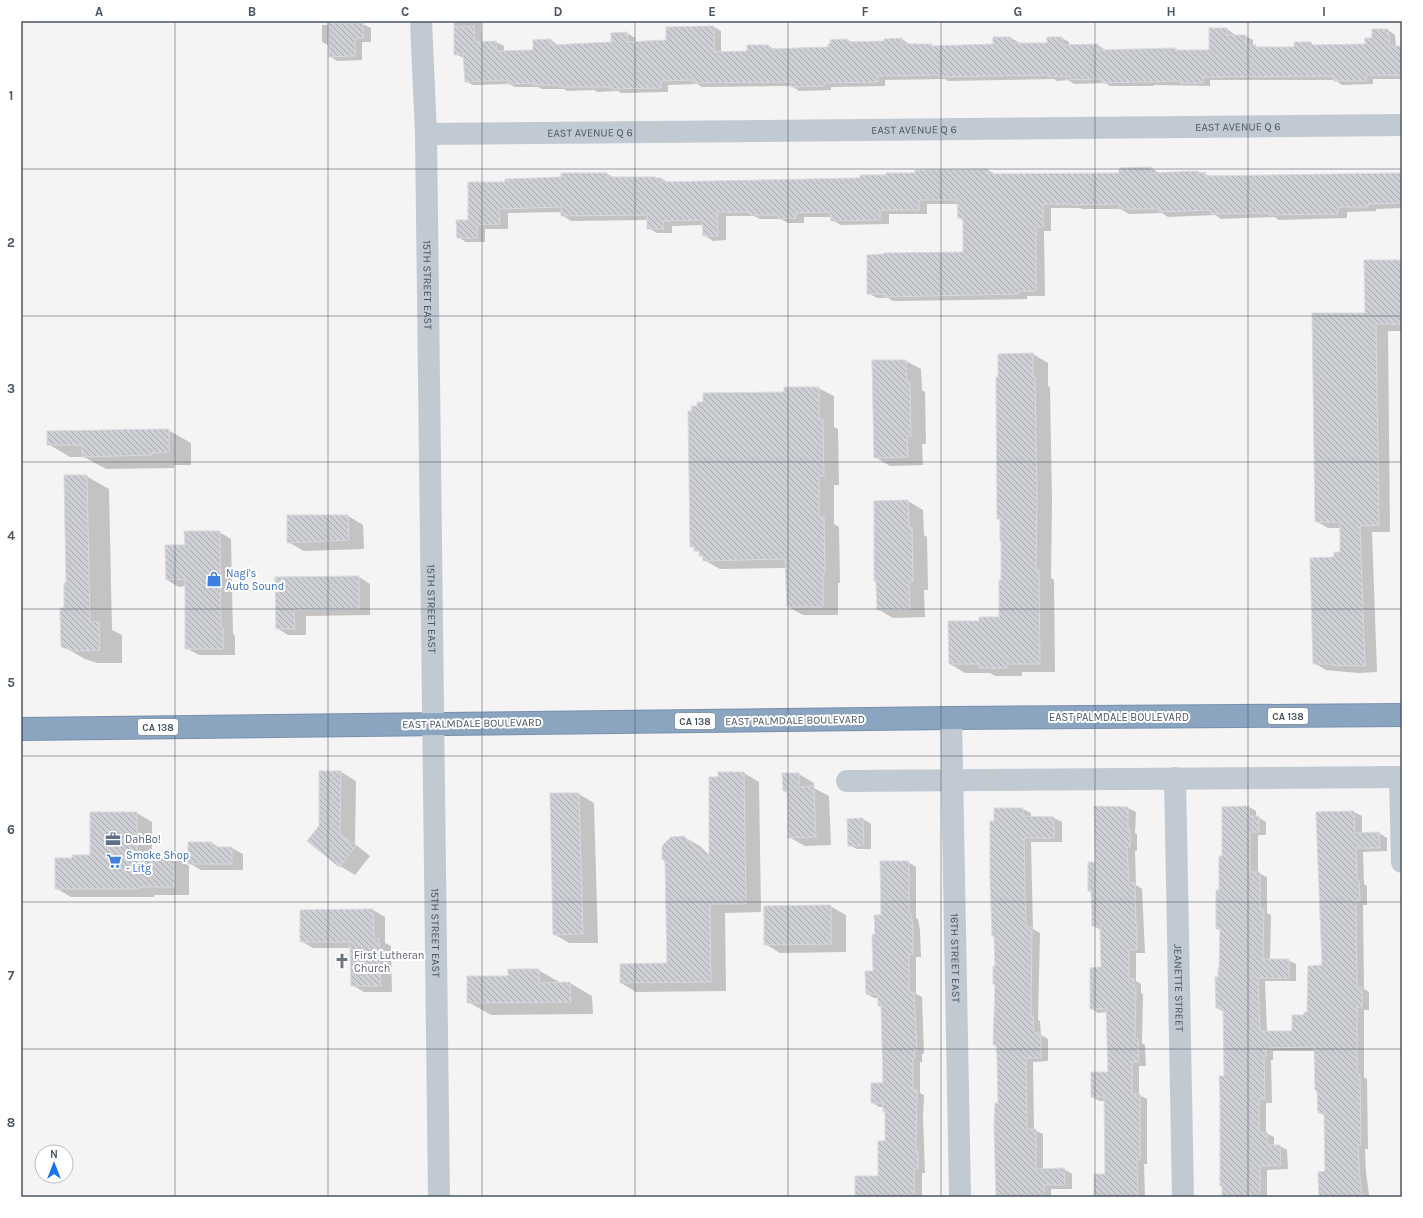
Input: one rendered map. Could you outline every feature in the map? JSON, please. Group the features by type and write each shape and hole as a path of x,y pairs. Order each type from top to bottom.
{"highway":[{"name":"EAST PALMDALE BOULEVARD","path":"21,729 951,718 1402,715"}],"street":[{"name":"15TH STREET EAST","path":"421,21 426,134 440,1197"},
{"name":"EAST AVENUE Q 6","path":"426,134 1402,125"},
{"name":"16TH STREET EAST","path":"951,718 960,1197"},
{"path":"847,781 1401,777 1402,862"},
{"name":"JEANETTE STREET","path":"1175,778 1183,1197"}],"building":[{"path":"328,23 363,23 364,38 355,39 355,56 329,57"},
{"path":"474,26 475,42 496,41 497,51 533,50 533,40 551,39 551,45 611,42 611,33 627,32 628,42 666,40 666,27 714,26 714,52 747,51 747,45 769,45 769,49 828,47 830,40 848,39 848,42 884,41 884,39 902,38 902,44 932,44 932,46 993,44 993,37 1011,37 1011,43 1047,43 1047,37 1062,37 1062,45 1098,44 1098,50 1176,48 1176,50 1209,50 1209,28 1227,28 1227,35 1246,35 1246,45 1256,45 1256,47 1294,47 1294,42 1311,42 1311,45 1365,44 1365,38 1372,38 1372,29 1388,29 1390,46 1402,46 1402,75 1366,75 1366,81 1334,81 1334,76 1203,77 1203,83 1181,83 1181,81 1102,83 1102,79 1066,80 1066,76 1048,77 1048,75 939,77 939,75 878,76 878,82 824,83 824,86 791,87 791,82 693,83 693,80 661,81 661,88 612,89 612,87 559,87 559,85 533,85 533,83 507,84 507,80 465,82 463,54 454,55 454,27"},
{"path":"1151,167 1151,173 1198,171 1198,173 1205,172 1205,176 1402,173 1402,203 1368,204 1368,207 1338,207 1338,214 1269,215 1269,213 1211,214 1211,210 1159,212 1159,209 1119,209 1119,204 1043,204 1043,227 1036,227 1036,291 1019,291 1019,294 884,297 884,294 867,294 867,255 884,253 963,252 963,218 958,218 957,200 919,200 919,210 880,210 880,220 831,221 830,212 796,213 796,218 778,219 778,215 750,215 750,212 717,212 718,236 703,236 702,220 663,221 664,229 647,229 647,215 561,216 561,207 499,209 500,224 477,225 477,238 457,238 456,220 468,220 468,182 505,182 505,179 561,177 561,173 607,173 608,177 656,177 662,178 662,182 860,178 860,175 915,173 915,170 988,169 988,174 1119,173 1119,168"},
{"path":"1364,260 1402,260 1402,324 1376,324 1379,525 1360,526 1365,666 1313,664 1310,558 1334,557 1334,552 1340,552 1340,522 1315,522 1312,313 1365,313"},
{"path":"1033,353 1033,377 1035,377 1037,492 1036,570 1039,570 1040,664 1007,664 1007,668 979,668 979,664 949,664 948,621 979,621 979,617 999,617 1001,541 1000,519 997,519 996,377 998,377 998,354"},
{"path":"872,360 906,360 907,382 910,382 911,436 907,436 908,457 874,458"},
{"path":"784,387 819,387 819,419 823,419 824,476 819,476 819,517 824,517 825,574 823,574 823,607 787,607 785,559 703,561 703,556 699,556 699,551 694,551 694,547 690,547 688,411 692,411 691,406 697,406 697,402 703,402 703,393 784,392"},
{"path":"169,429 169,452 152,453 152,455 82,457 82,445 47,445 47,431"},
{"path":"64,475 87,475 90,622 99,622 100,650 74,651 61,647 60,608 64,608 64,583 66,583"},
{"path":"908,500 909,527 912,527 913,581 909,581 910,609 877,610 876,581 874,581 874,501"},
{"path":"287,515 348,515 349,540 287,543"},
{"path":"184,531 220,531 221,628 223,628 223,649 185,649 185,579 166,580 165,545 185,545"},
{"path":"359,576 359,609 294,610 295,629 276,629 275,577"},
{"path":"319,771 341,771 340,834 356,846 339,867 307,841 319,826"},
{"path":"718,772 744,772 746,904 710,904 711,982 620,983 620,964 667,963 665,862 662,859 662,846 671,837 684,836 709,860 709,777 718,777"},
{"path":"782,773 799,773 799,787 814,786 816,837 788,838 787,791 783,791"},
{"path":"550,793 579,793 583,934 553,935"},
{"path":"1094,806 1128,807 1128,829 1130,829 1130,847 1127,847 1129,883 1135,883 1137,925 1137,949 1129,950 1129,979 1134,979 1134,989 1136,989 1135,1039 1138,1039 1139,1062 1132,1062 1132,1094 1140,1094 1140,1160 1137,1160 1138,1197 1094,1197 1094,1174 1105,1174 1104,1097 1091,1097 1091,1072 1108,1072 1106,1009 1090,1009 1090,968 1101,967 1100,926 1092,926 1091,891 1088,891 1088,862 1095,862"},
{"path":"1249,806 1249,816 1259,816 1259,832 1250,832 1250,872 1260,872 1260,909 1264,909 1263,959 1289,959 1289,978 1258,978 1260,1031 1292,1031 1292,1015 1304,1015 1304,1012 1307,1012 1308,966 1322,965 1316,812 1354,811 1355,833 1379,832 1380,848 1356,848 1357,881 1359,881 1360,901 1356,901 1357,987 1362,987 1362,1007 1357,1007 1357,1074 1360,1074 1361,1145 1358,1145 1362,1197 1319,1197 1318,1172 1325,1171 1324,1113 1318,1113 1317,1090 1315,1090 1314,1047 1266,1048 1266,1056 1264,1056 1265,1099 1259,1099 1259,1132 1267,1132 1267,1145 1280,1145 1281,1165 1260,1166 1260,1196 1222,1197 1222,1186 1220,1186 1219,1076 1224,1076 1223,1008 1216,1008 1215,977 1218,977 1219,969 1220,929 1216,929 1216,890 1219,890 1219,856 1222,856 1222,807"},
{"path":"994,808 1023,808 1023,816 1054,817 1054,838 1024,838 1026,927 1032,927 1031,1016 1033,1016 1034,1033 1041,1033 1041,1058 1026,1058 1027,1129 1036,1129 1036,1169 1064,1168 1065,1185 1044,1185 1044,1197 996,1197 994,1125 995,1103 998,1103 996,1045 993,1045 995,984 993,984 993,966 995,966 994,936 992,936 990,877 990,821 994,821"},
{"path":"90,812 137,812 137,854 174,856 174,887 139,887 139,889 55,889 55,858 72,858 72,855 90,855"},
{"path":"863,818 864,845 848,846 847,819"},
{"path":"188,842 212,842 212,847 232,847 232,864 188,864"},
{"path":"880,861 909,861 909,914 911,914 913,926 913,954 909,954 909,992 914,992 917,1050 914,1050 915,1058 913,1058 913,1090 917,1090 916,1151 918,1151 918,1169 914,1169 914,1197 855,1197 855,1176 878,1176 878,1141 885,1141 885,1112 883,1112 883,1103 871,1103 871,1083 883,1083 881,1006 878,1006 878,994 866,994 865,971 873,971 872,935 875,934 874,915 881,915"},
{"path":"831,905 831,944 764,945 764,906"},
{"path":"373,909 374,939 379,939 381,986 351,986 349,942 300,942 300,910"},
{"path":"508,969 539,969 539,983 570,982 571,1002 467,1003 467,976 508,976"}],"place":[{"name":"Nagi's Auto Sound","path":"214,579"},
{"name":"DahBo!","path":"113,839"},
{"name":"Smoke Shop - Litg","path":"114,861"},
{"name":"First Lutheran Church","path":"342,961"}]}
